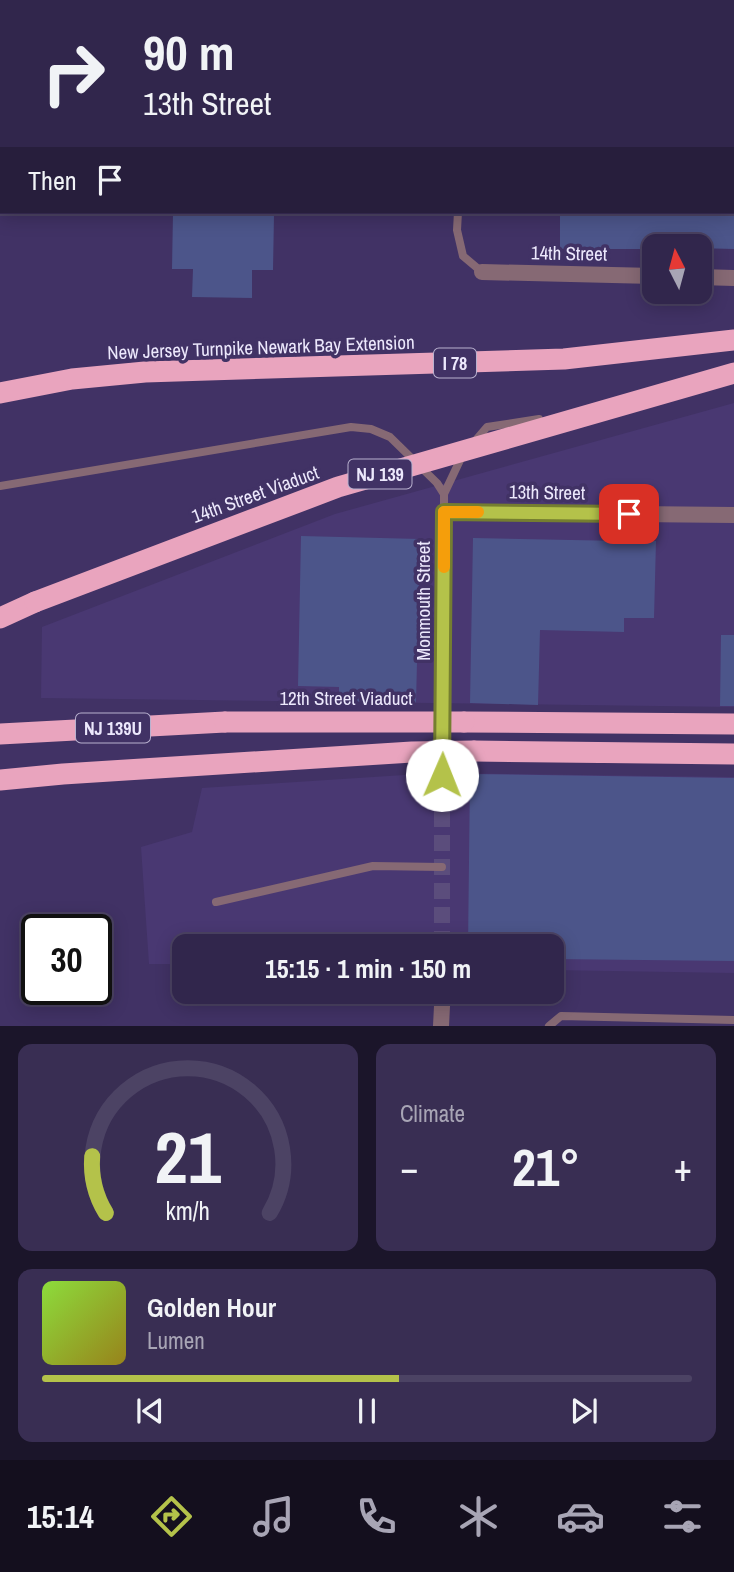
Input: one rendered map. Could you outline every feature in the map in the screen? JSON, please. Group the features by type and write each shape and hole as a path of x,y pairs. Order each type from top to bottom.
{"highway":[{"name":"New Jersey Turnpike Newark Bay Extension","path":"0,393 72,379 145,372 564,359 734,340"},
{"name":"14th Street Viaduct","path":"0,615 338,487 734,373"},
{"name":"12th Street Viaduct","path":"0,721 734,724"},
{"name":"NJ 139U","path":"0,734 225,722"},
{"path":"0,780 421,752 734,754"}],"street":[{"name":"14th Street","path":"482,272 642,276"},
{"path":"712,277 734,278"},
{"name":"13th Street","path":"444,512 734,515"},
{"name":"Monmouth Street","path":"442,775 444,512"},
{"path":"441,1026 442,1006"}],"lane":[{"path":"458,214 457,230 463,256 482,272"},
{"path":"444,494 453,480 458,460 487,427 554,417"},
{"path":"0,486 351,427 371,429 390,437 437,483 444,494 444,512"},
{"path":"216,902 373,866 442,867"},
{"path":"549,1026 561,1016 734,1020"}],"shaded area":[{"path":"734,403 734,707 41,698 42,627 335,514"},
{"path":"435,773 734,777 734,973 564,970 564,934 172,934 172,964 149,964 141,847 192,832 202,788"}],"building":[{"path":"173,214 274,215 273,270 252,270 252,298 192,297 193,269 172,269"},
{"path":"560,214 734,214 734,249 712,248 712,234 642,234 642,249 560,249"},
{"path":"622,535 633,535 633,541 656,541 654,618 624,618 624,632 540,630 538,705 470,703 473,538 622,541"},
{"path":"301,536 420,539 416,703 339,701 339,687 298,686"},
{"path":"721,635 734,635 734,706 720,706"},
{"path":"470,774 734,778 734,961 564,959 564,934 468,934"}],"tunnel":[{"path":"442,775 442,934"}],"slow traffic":[{"path":"444,567 444,512 478,512"}],"route":[{"path":"442,775 444,512 629,514"}]}
